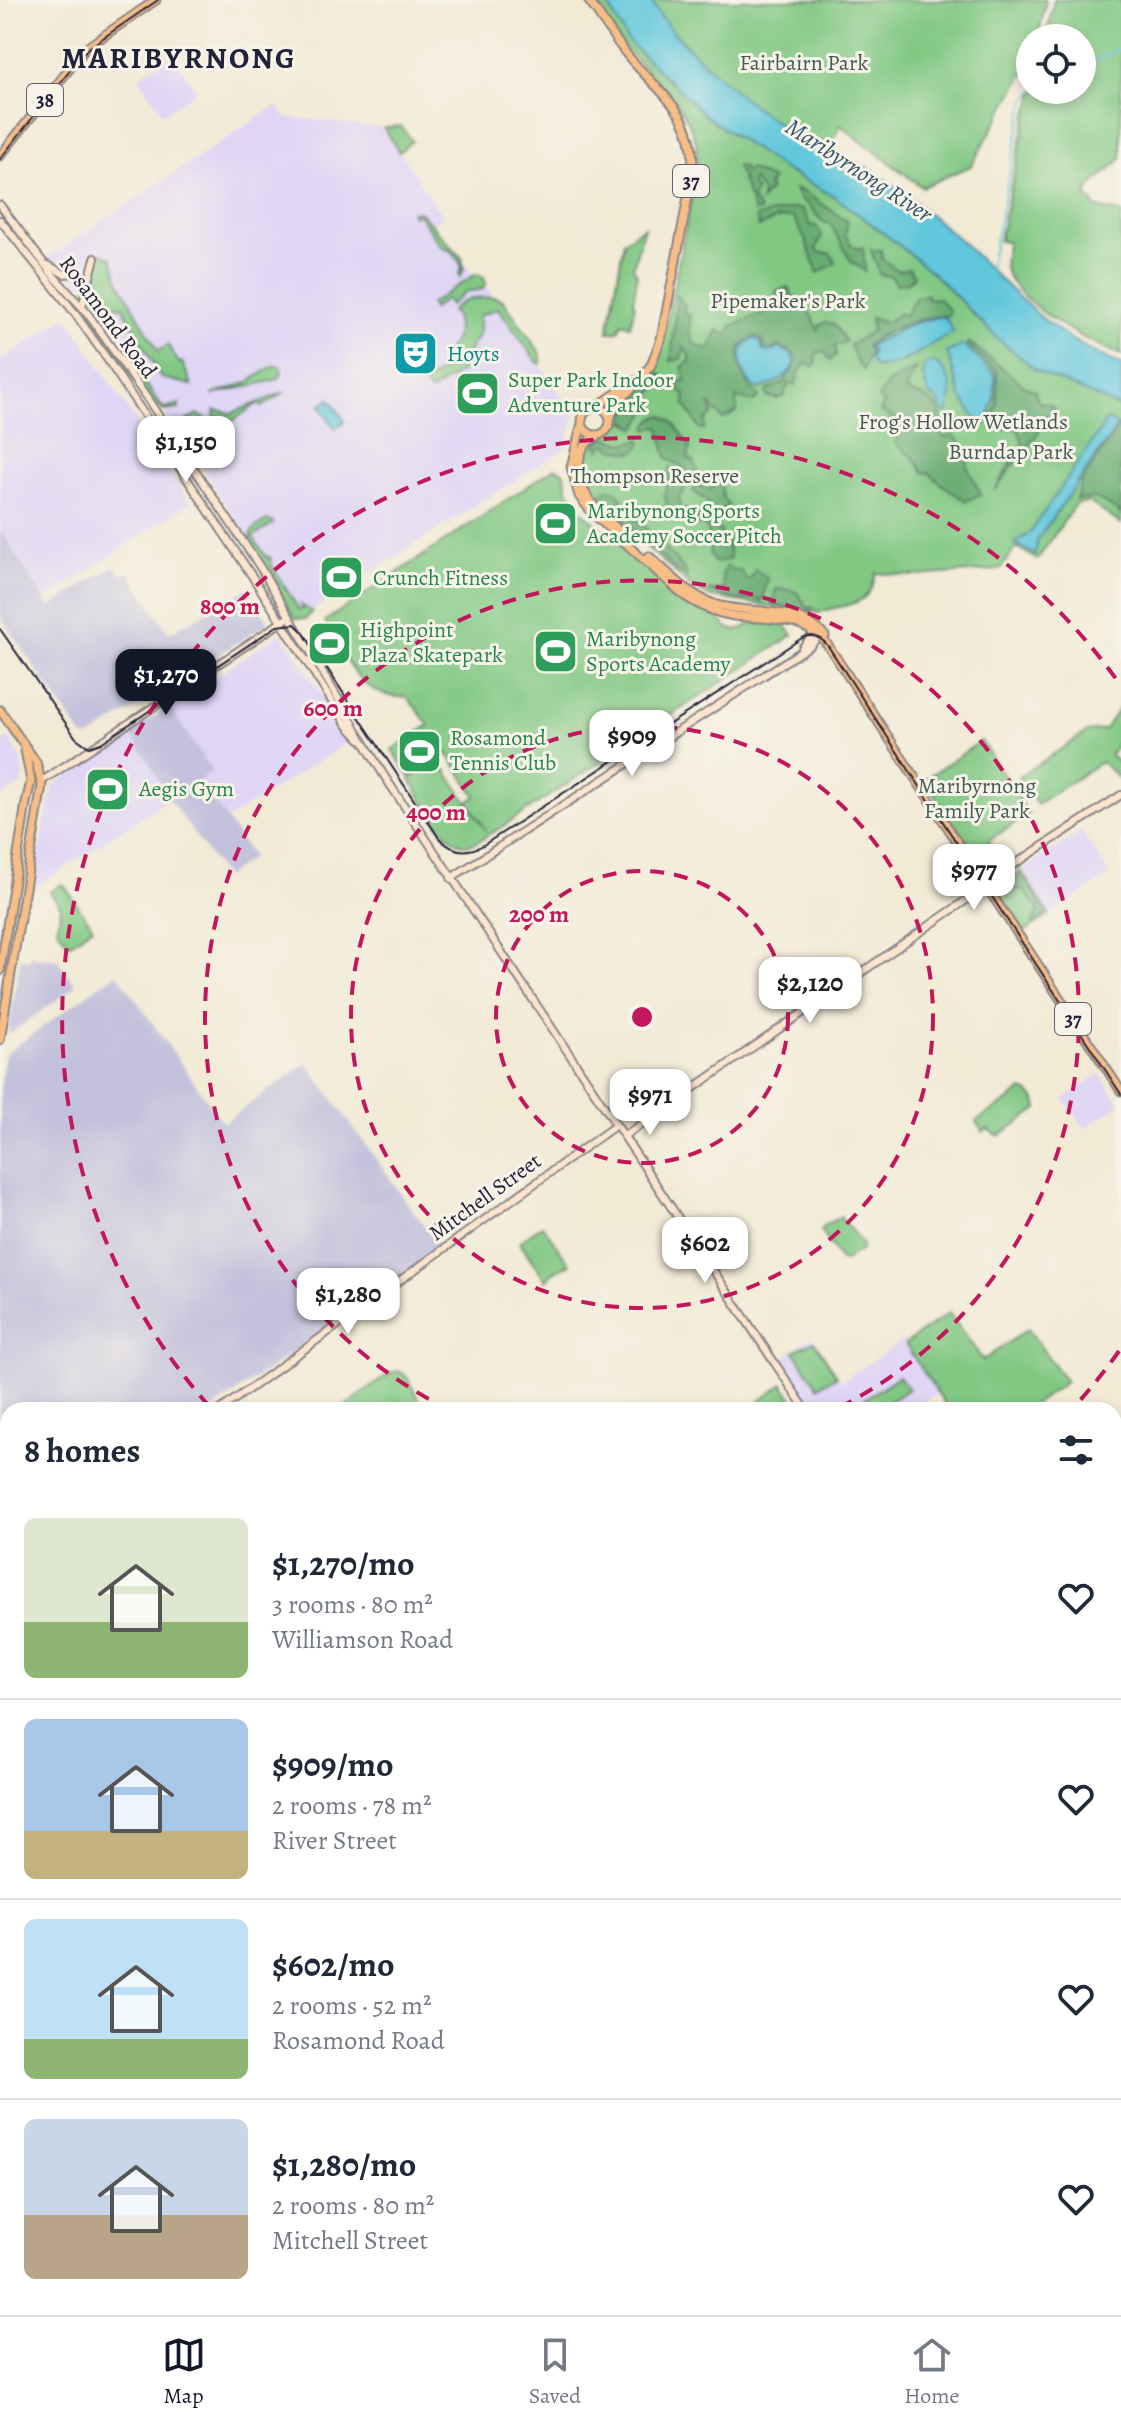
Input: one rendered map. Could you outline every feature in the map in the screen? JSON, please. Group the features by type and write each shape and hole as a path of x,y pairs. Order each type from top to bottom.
{"main road":[{"name":"38","path":"1,156 86,48 156,0"},
{"name":"37","path":"588,0 630,58 672,102 684,121 692,147 692,176 658,346 646,372 612,409 607,430 587,443 579,463 582,485 592,503 684,587 707,601 728,607 796,616 818,633 1121,1091"},
{"name":"37","path":"658,346 635,380 587,411 571,467 576,489 588,508 689,599 705,608 734,616 787,619 818,633"},
{"path":"596,407 605,411 610,420"},
{"path":"582,423 588,433 600,435"},
{"path":"728,607 734,616"},
{"path":"0,710 36,762 42,781 0,1040"},
{"path":"0,971 31,788 29,765 22,744"},
{"path":"31,788 42,781"}],"street":[{"name":"Rosamond Road","path":"0,205 82,307 252,555 360,739"},
{"name":"Rosamond Road","path":"0,220 74,312 157,433 347,725 360,739 801,1402"},
{"path":"9,230 15,225"},
{"path":"23,250 31,245"},
{"path":"82,307 95,258"},
{"path":"43,260 59,273 73,273"},
{"path":"157,433 165,426"},
{"path":"42,781 289,617"},
{"path":"289,635 296,630"},
{"path":"451,878 796,653 818,633"},
{"path":"624,1136 985,885 1121,795"},
{"name":"Mitchell Street","path":"231,1402 616,1125"}],"shaded area":[{"path":"172,55 197,91 163,114 138,77"},
{"path":"277,105 285,117 384,128 443,217 429,226 498,301 575,416 564,449 301,617 181,433 166,417 166,410 89,309 91,290 45,259"},
{"path":"67,317 190,503 46,599 0,530 0,361"},
{"path":"0,530 50,607 114,566 120,573 129,572 169,633 247,589 269,622 90,737 83,737 0,616"},
{"path":"279,634 283,635 352,739 226,820 199,780 212,771 169,707"},
{"path":"169,707 212,771 199,781 253,857 225,877 169,799 129,732"},
{"path":"129,732 169,799 31,890 53,786"},
{"path":"9,738 22,763 24,777 21,784 0,799 0,744"},
{"path":"1081,831 1110,875 1050,915 1021,871"},
{"path":"30,956 58,960 76,986 8,1035 20,959 29,960"},
{"path":"117,973 223,1123 307,1063 440,1248 222,1402 0,1402 0,1089 5,1054"},
{"path":"1100,1074 1120,1104 1085,1128 1064,1099"},
{"path":"949,1313 983,1360 1028,1329 1066,1382 1037,1402 943,1402 937,1393 924,1402 808,1402 779,1360 812,1337 841,1382 903,1340 905,1343"}],"green space":[{"path":"592,0 606,0 636,49 708,118 785,170 834,196 894,241 934,274 997,338 1037,371 1121,408 1121,524 1089,502 1076,504 1037,560 1017,547 999,570 914,576 876,573 873,585 862,599 817,613 812,607 803,615 792,610 711,597 690,586 608,513 588,488 585,456 591,446 610,430 621,405 648,376 660,354 696,175 697,145 689,123 676,102 624,47"},
{"name":"Fairbairn Park","path":"651,0 1046,0 1041,24 1016,24 1016,87 971,166 922,187 840,125 829,151 779,125 728,85 673,32"},
{"path":"1054,0 1121,0 1121,159 1092,185 1086,195 1097,208 1121,213 1121,355 1074,333 1042,311 1015,287 1005,270 1008,242 999,241 1031,104 1096,104 1096,24 1049,24"},
{"path":"401,126 412,141 399,152 384,128"},
{"path":"737,166 742,166 745,172 750,169 772,180 768,186 770,189 761,201 762,192 753,179 751,184 756,191 752,199 760,211 754,212"},
{"path":"795,189 848,222 845,234 851,244 858,249 863,247 865,271 851,261 830,223 824,223 800,199"},
{"path":"794,208 803,210 810,225 816,226 822,235 816,250 830,253 836,263 818,273 793,217 776,219 759,227 756,217"},
{"path":"419,211 462,258 464,269 460,277 462,266 452,251 442,248 418,213 413,216 411,212"},
{"path":"644,227 633,267 637,275 630,326 622,323 618,331 608,332 624,241"},
{"path":"871,250 881,250 882,259 898,271 909,268 914,276 908,282 897,284 891,276 880,275"},
{"path":"101,253 112,258 118,279 158,351 168,345 179,363 182,362 192,385 161,378 123,307 94,304 94,310 161,406 167,409 179,404 179,409 163,411 144,394 82,307 95,258"},
{"path":"476,274 484,277 486,285 483,289 465,292 450,305 446,299 433,309 430,304"},
{"name":"Pipemaker's Park","path":"788,287 799,307 803,305 813,318 818,330 826,322 834,325 846,341 835,346 836,355 830,360 824,351 818,352 815,357 817,363 813,367 806,363 798,374 796,385 788,384 784,396 777,399 767,396 766,391 785,382 787,375 793,371 796,358 791,351 777,346 770,351 764,350 763,341 755,337 746,342 741,348 740,365 747,382 759,396 754,402 736,398 737,412 723,419 709,404 713,414 705,421 705,429 700,429 685,405 685,395 678,389 678,382 686,380 682,367 691,360 684,347 681,359 671,361 677,295 685,305 683,312 690,315 690,333 694,344 709,350 718,330 727,335 732,326 772,310 776,291"},
{"path":"927,294 928,299 938,298 949,310 949,315 905,324 883,334 866,346 870,353 863,370 850,345 872,331 870,318 886,323 899,313 905,316 915,298"},
{"path":"495,297 503,300 541,354 541,364 498,308 479,316 479,334 467,354 469,366 430,392 424,384 446,368 441,362 455,339 456,322 451,312 465,301"},
{"path":"969,342 1035,391 1038,402 1055,408 1044,417 1040,430 994,491 1023,444 1018,429 992,429 990,421 997,405 997,372 967,344"},
{"path":"273,366 279,366 282,371 275,380 212,395 247,383"},
{"path":"917,368 905,390 933,403 940,412 944,438 953,435 970,452 967,466 981,494 966,501 930,473 923,472 913,457 897,445 892,418 880,411 884,403 878,398 889,382"},
{"path":"657,371 663,376 661,383 645,401 650,407 636,428 624,420 624,415"},
{"path":"285,392 262,407 259,403 229,423 218,422 214,416 215,410 232,413"},
{"path":"198,414 206,419 198,426 206,437 185,452 176,438 177,434 184,423"},
{"path":"661,415 675,425 690,446 688,459 694,461 699,476 687,476 683,467 667,458 660,428 655,426 648,430 652,420"},
{"path":"1119,426 1121,513 1096,498 1076,500 1081,482"},
{"path":"606,437 623,443 641,439 641,445 633,453 611,448 608,444 602,445 601,449 595,444"},
{"name":"Maribynong Sports Academy","path":"555,468 564,472 568,489 579,508 679,598 737,631 753,623 785,625 793,635 497,830 476,843 463,844 454,840 436,821 410,779 439,760 486,830 468,802 476,796 447,753 410,777 392,750 429,725 407,697 377,691 356,674 325,621"},
{"path":"671,468 685,490 679,497 680,509 689,511 694,518 700,518 700,512 717,527 725,538 730,559 715,563 710,555 707,527 700,524 694,526 686,519 664,517 670,509 665,494"},
{"path":"713,479 721,483 723,498 729,505 724,509 724,516 720,517 706,507 708,502 693,491 697,486 712,490"},
{"path":"609,489 616,491 632,513 686,571 687,577 605,506 599,494"},
{"path":"267,520 274,523 253,537 267,558 270,557 272,566 299,610 303,609 301,605 312,612 306,619 294,618 251,544 252,532"},
{"path":"727,566 741,571 747,580 755,569 768,579 762,602 755,599 736,600 708,591 725,589 722,575"},
{"path":"776,589 797,593 813,612 808,616 792,608 772,605"},
{"path":"1121,705 1121,739 1110,755 1121,765 1121,780 1101,762 1037,804 1019,777 1087,732 1105,729"},
{"name":"Maribyrnong Family Park","path":"981,741 1029,814 988,841 1002,862 985,871 924,780"},
{"path":"1021,871 1050,915 1024,932 995,888"},
{"path":"1021,872 1048,914 1034,924 1032,922 1039,911 1025,891 1000,886"},
{"path":"63,884 93,927 69,944 57,928 61,907 50,892"},
{"path":"1022,1090 1033,1097 1038,1109 999,1136 987,1129 983,1132 976,1122"},
{"path":"840,1217 862,1244 861,1250 845,1261 840,1260 821,1231 823,1226"},
{"path":"542,1225 570,1264 556,1270 546,1280 519,1242"},
{"path":"949,1313 983,1360 1028,1329 1066,1382 1037,1402 944,1402 905,1344"},
{"path":"814,1341 837,1376 818,1387 794,1351"},
{"path":"399,1371 406,1376 421,1402 351,1402 390,1373"},
{"path":"899,1376 908,1389 889,1402 860,1402"},
{"path":"783,1384 795,1402 758,1402"}],"water":[{"name":"Maribyrnong River","path":"606,0 651,0 696,56 741,96 802,138 883,178 954,234 1017,296 1055,328 1121,364 1121,408 1037,371 997,338 934,274 894,241 834,196 785,170 708,118 627,40"},
{"path":"946,318 953,332 904,361 873,366 870,359 872,352 868,346 912,324"},
{"path":"754,338 761,342 763,351 779,348 789,352 796,361 781,379 758,389 747,378 741,363 743,348"},
{"path":"964,345 995,375 994,401 986,423 981,426 961,397 947,352"},
{"path":"933,362 945,372 950,384 951,398 947,413 943,412 939,401 928,394 923,375 925,365"},
{"path":"330,399 344,420 335,429 320,406"},
{"path":"1107,420 1118,425 1038,539 1035,555 1015,543 1030,533"}],"waterway":[{"path":"1096,60 1121,48"},
{"path":"989,271 1025,104"}],"tram line":[{"path":"0,159 87,49 158,0"},
{"path":"0,629 76,738 89,747 101,743 277,626 295,624 439,838 450,847 467,850 485,844 802,638 816,637 828,646 1121,1094"}],"place":[{"name":"Hoyts","path":"416,354"},
{"name":"Super Park Indoor Adventure Park","path":"477,393"},
{"name":"Maribynong Sports Academy Soccer Pitch","path":"556,524"},
{"name":"Crunch Fitness","path":"342,578"},
{"name":"Highpoint Plaza Skatepark","path":"329,643"},
{"name":"Maribynong Sports Academy","path":"555,652"},
{"name":"Rosamond Tennis Club","path":"419,751"},
{"name":"Aegis Gym","path":"108,789"}],"district":[{"name":"MARIBYRNONG","path":"179,58"}],"park label":[{"name":"Frog's Hollow Wetlands","path":"963,422"},
{"name":"Burndap Park","path":"1011,452"},
{"name":"Thompson Reserve","path":"655,476"}]}
